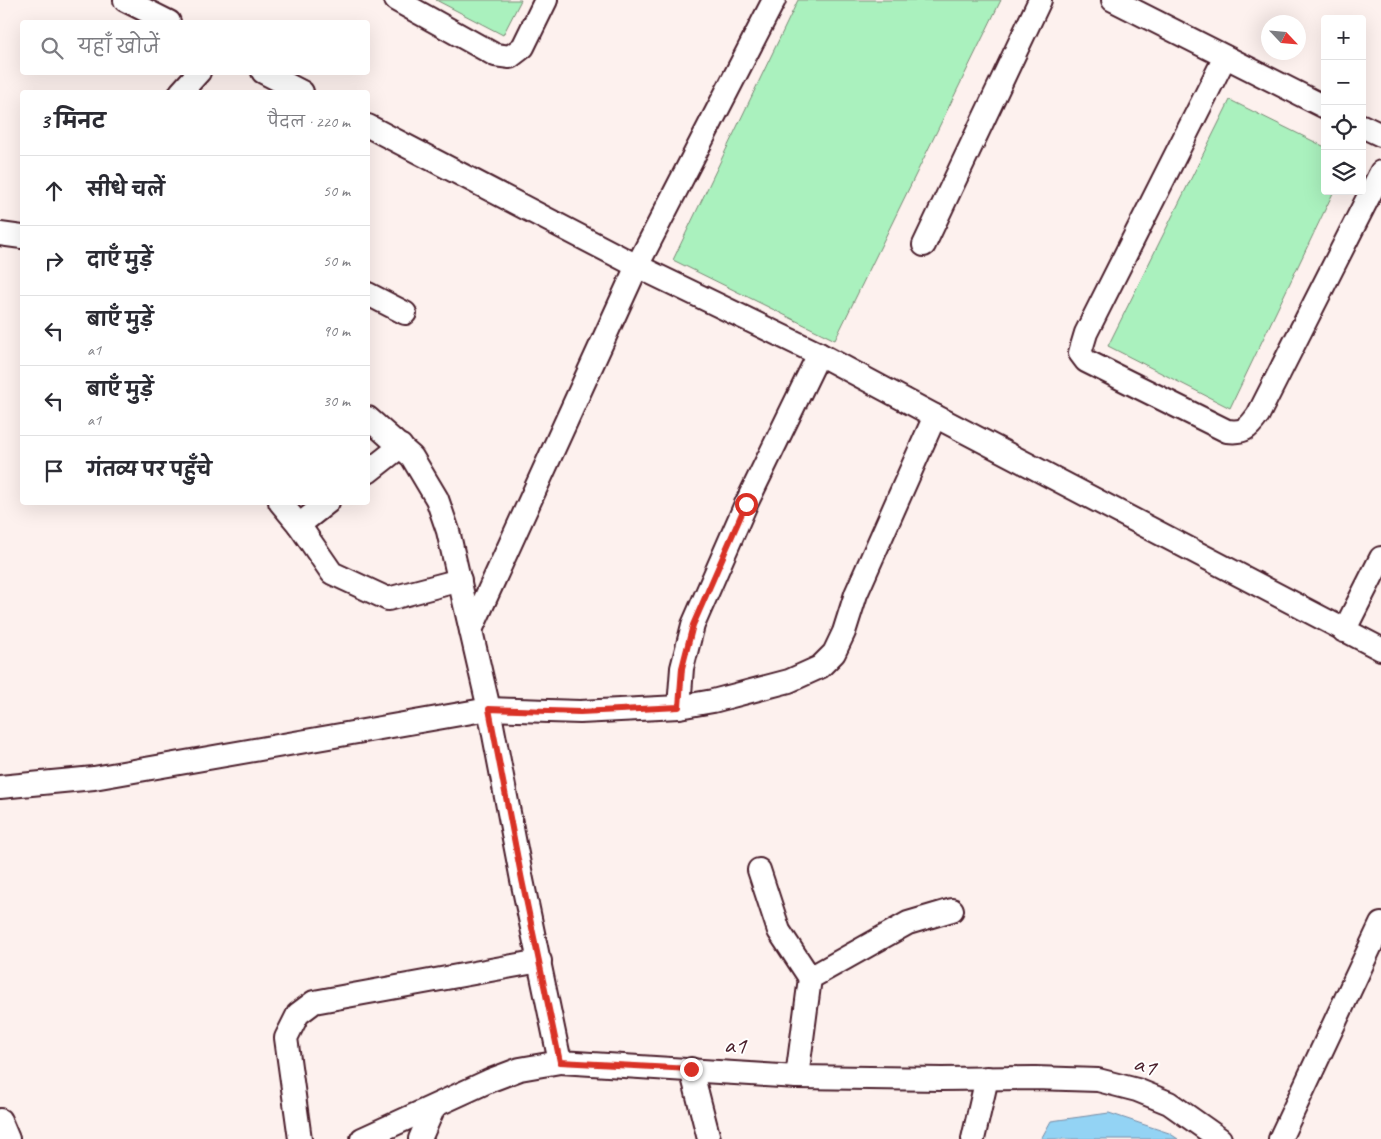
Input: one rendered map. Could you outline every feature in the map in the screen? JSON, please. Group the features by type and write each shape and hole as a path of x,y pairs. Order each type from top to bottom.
{"street":[{"path":"396,0 495,55 510,57 523,47 546,0"},
{"path":"471,630 637,266 774,0"},
{"path":"924,245 1040,0"},
{"path":"1113,0 1321,105"},
{"path":"138,3 166,20"},
{"path":"1225,57 1086,333 1080,353 1086,361 1227,431 1239,432 1250,426 1258,415 1381,172"},
{"path":"184,90 197,75"},
{"path":"269,75 298,90"},
{"path":"370,127 637,266 819,354 1381,649"},
{"path":"1366,128 1381,135"},
{"path":"0,234 20,236"},
{"path":"370,295 405,313"},
{"path":"679,707 682,668 693,625 746,504 819,354"},
{"path":"0,787 94,778 489,709 580,712 679,707 713,701 789,681 820,667 834,653 844,632 856,594 935,416"},
{"path":"370,420 412,457 437,499 448,531 489,709 560,1062"},
{"path":"370,470 401,446"},
{"path":"282,505 299,525 332,573 388,599 460,580"},
{"path":"299,525 324,505"},
{"path":"1344,631 1381,558"},
{"path":"759,870 779,931 810,978 797,1077"},
{"path":"810,978 908,923 952,910"},
{"path":"1280,1139 1381,924"},
{"path":"300,1139 286,1038 298,1014 314,1002 540,961"},
{"name":"a1","path":"362,1139 434,1107 457,1094 520,1069 560,1062 797,1077 1098,1080 1129,1088 1169,1103 1220,1139"},
{"path":"691,1069 709,1139"},
{"path":"973,1139 987,1078"},
{"path":"420,1139 434,1107"},
{"path":"0,1120 8,1139"}],"green space":[{"path":"436,0 521,0 503,35"},
{"path":"798,0 1001,0 835,340 673,260"},
{"path":"1230,100 1321,145 1321,195 1332,195 1230,408 1108,346"}],"water":[{"path":"1109,1113 1169,1133 1178,1139 1041,1139 1051,1121"}],"route":[{"path":"691,1069 560,1062 489,709 580,712 679,707 682,668 693,625 746,504"}]}
